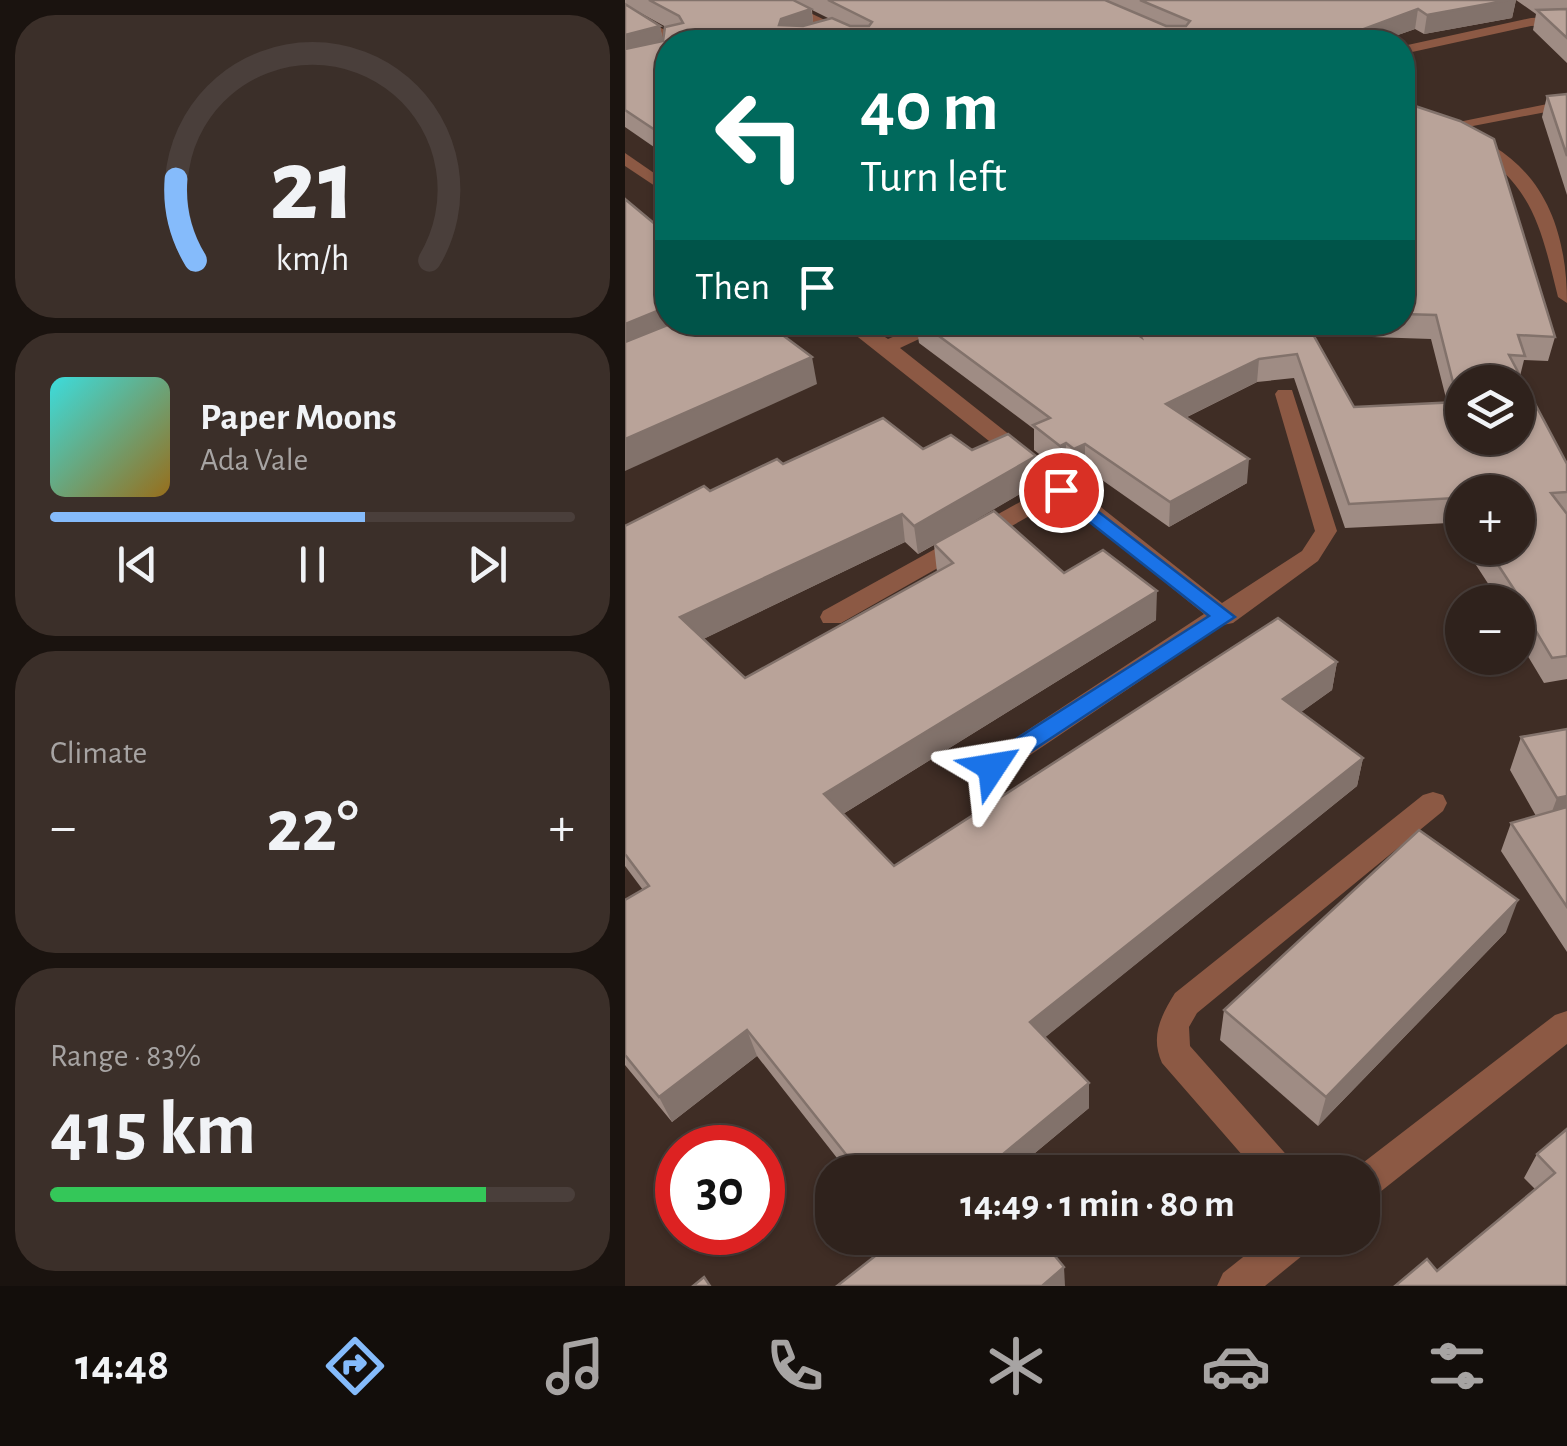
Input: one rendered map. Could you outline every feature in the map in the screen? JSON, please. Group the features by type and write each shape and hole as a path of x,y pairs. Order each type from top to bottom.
{"street":[{"path":"771,0 837,29"},
{"path":"1517,11 1531,22"},
{"path":"625,12 656,30"},
{"path":"1415,47 1531,22 1567,20"},
{"path":"1567,104 1439,124 1507,162 1541,199 1556,242 1567,296"},
{"path":"625,158 655,180"},
{"path":"645,172 655,168"},
{"path":"869,335 1224,617"},
{"path":"886,346 914,335"},
{"path":"992,767 1224,617 1309,556 1326,530 1285,394"},
{"path":"833,617 1061,490"},
{"path":"1264,1155 1174,1052 1173,1025 1186,1003 1433,804"},
{"path":"1380,1171 1566,1025"},
{"path":"1236,1286 1274,1255"}],"building":[{"path":"649,0 793,0 811,9 781,19 779,25 803,26 832,18 850,26 869,26 872,22 828,0 1105,0 1166,26 1186,26 1190,21 1140,0 1509,0 1427,15 1418,9 1361,30 665,30 683,23 679,16"},
{"path":"625,4 660,26 625,35"},
{"path":"1567,9 1567,38 1537,10"},
{"path":"655,43 655,130 625,110 625,49"},
{"path":"1567,94 1567,156 1547,96"},
{"path":"1415,106 1460,121 1494,139 1555,337 1518,335 1525,356 1509,355 1514,365 1449,365 1436,315 1415,314"},
{"path":"625,199 655,224 655,312 625,324"},
{"path":"655,330 655,335 782,335 812,357 625,439 625,342"},
{"path":"938,335 1313,335 1354,407 1445,403 1445,455 1535,455 1535,404 1567,464 1567,492 1551,493 1567,514 1567,656 1552,658 1535,629 1535,585 1511,585 1498,565 1535,565 1535,475 1445,475 1445,499 1349,504 1297,354 1259,359 1166,404 1249,459 1170,502 1085,444 1074,449 1066,443 1060,446 1033,425 1050,418"},
{"path":"883,418 923,449 951,435 972,450 1008,434 1036,456 914,526 902,514 680,617 745,678 953,563 934,544 994,511 1064,573 1103,550 1157,591 824,794 894,866 1278,618 1337,662 1283,699 1363,758 1030,1022 1089,1083 1002,1155 846,1155 747,1030 659,1097 625,1055 625,900 649,886 625,854 625,526 704,486 710,491 777,459 783,464"},
{"path":"1567,729 1567,796 1557,798 1521,737"},
{"path":"1567,807 1567,907 1511,823"},
{"path":"1419,830 1518,900 1326,1097 1224,1010"},
{"path":"1567,1129 1567,1286 1395,1286 1427,1259 1437,1271 1555,1173 1537,1154"},
{"path":"876,1255 1054,1255 1064,1267 1042,1286 837,1286"},
{"path":"704,1277 710,1286 693,1286"}],"route":[{"path":"992,767 1224,617 1061,490"}]}
